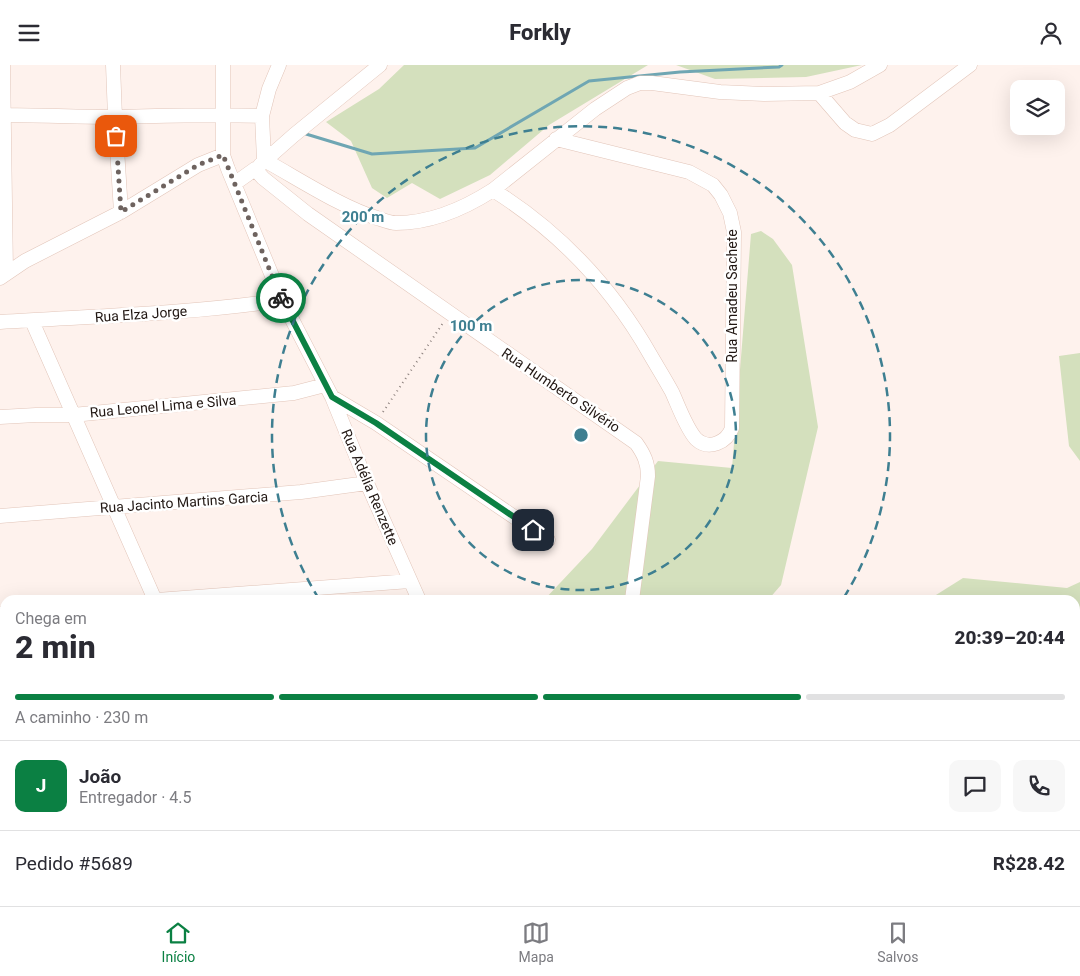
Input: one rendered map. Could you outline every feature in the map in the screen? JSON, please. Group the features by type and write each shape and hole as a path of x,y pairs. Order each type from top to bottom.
{"street":[{"path":"3,65 3,275"},
{"path":"113,65 121,212"},
{"path":"3,275 25,261 121,212 198,165 223,155 223,65"},
{"path":"260,165 262,116 269,89 279,65"},
{"path":"234,183 260,165 380,65"},
{"path":"260,165 361,213 394,223 422,221 450,212 477,200 493,190 556,139 627,88 640,83 720,92 819,93 850,82 880,65"},
{"path":"819,93 845,123 855,130 872,134 890,125 970,65"},
{"path":"2,115 115,117 262,116"},
{"name":"Rua Amadeu Sachete","path":"493,190 538,220 579,257 604,286 637,330 697,440 706,444 716,444 725,440 732,428 734,232 730,213 721,195 713,185 689,172 556,139"},
{"name":"Rua Adélia Renzette","path":"223,155 282,300 328,391 417,595"},
{"name":"Rua Humberto Silvério","path":"260,165 263,178 308,214 449,314 630,438 641,449 648,465 647,491 633,595"},
{"name":"Rua Elza Jorge","path":"1,319 32,321 217,308 282,300"},
{"path":"32,321 154,595"},
{"path":"328,391 548,540"},
{"name":"Rua Leonel Lima e Silva","path":"0,417 73,415 328,391"},
{"name":"Rua Jacinto Martins Garcia","path":"0,516 301,492 367,483"},
{"path":"274,595 410,581"}],"path":[{"path":"376,423 449,314"}],"green space":[{"path":"404,65 648,65 549,125 490,175 440,199 412,183 387,198 372,188 351,141 326,122 379,89"},
{"path":"676,65 862,65 806,77 715,79"},
{"path":"761,231 773,239 792,265 818,427 781,585 772,595 549,595 592,549 658,461 732,468 751,234"},
{"path":"1080,353 1080,461 1069,446 1059,356"},
{"path":"963,578 1067,588 1080,582 1080,595 936,595"}],"waterway":[{"path":"306,134 372,154 475,148 589,81 680,72 779,67 782,65"}],"way so far":[{"path":"116,136 121,212 198,165 223,155 281,298"}],"route":[{"path":"281,298 332,397 376,423 533,530"}]}
